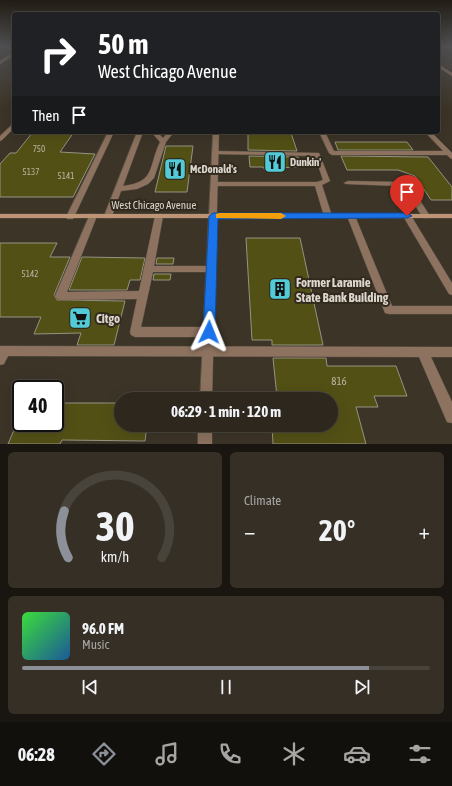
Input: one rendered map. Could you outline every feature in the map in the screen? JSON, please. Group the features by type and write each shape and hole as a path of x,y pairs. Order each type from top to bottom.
{"main road":[{"name":"West Chicago Avenue","path":"0,216 452,216"}],"street":[{"path":"440,67 452,75"},
{"path":"0,139 12,127"},
{"path":"70,217 110,134"},
{"path":"108,216 139,134"},
{"path":"156,134 162,141"},
{"path":"118,189 135,188 144,185 151,179 162,141 169,134"},
{"path":"206,392 216,134"},
{"path":"323,134 332,153 450,155"},
{"path":"430,134 450,155"},
{"path":"214,184 318,184 327,181 317,154 215,154"},
{"path":"348,183 400,184 407,187 426,216"},
{"path":"318,184 328,216"},
{"path":"93,216 60,296 143,295"},
{"path":"159,216 135,332 209,332"},
{"path":"351,216 389,310 452,310"},
{"path":"407,216 452,291"},
{"path":"149,269 211,269"},
{"path":"423,352 452,417"},
{"path":"2,354 452,352"},
{"path":"204,444 205,432"}],"building":[{"path":"31,134 73,134 60,152 95,154 73,197 0,197 0,164 10,153 16,153"},
{"path":"248,134 291,134 297,151 248,150"},
{"path":"335,142 407,142 413,150 338,150"},
{"name":"McDonald's","path":"166,146 193,146 187,192 155,192"},
{"name":"Dunkin'","path":"249,156 298,157 301,167 250,167"},
{"path":"341,156 428,157 452,187 452,200 431,200 415,176 398,170 347,170"},
{"name":"Former Laramie State Bank Building","path":"246,238 300,238 323,345 272,345 272,340 252,340"},
{"path":"0,243 57,243 50,257 70,257 54,295 57,300 125,301 114,345 77,345 81,333 34,334 41,317 0,317"},
{"name":"Citgo","path":"82,257 145,258 140,280 130,280 127,290 69,290"},
{"path":"157,258 174,258 173,264 156,264"},
{"path":"154,274 171,274 170,280 153,280"},
{"path":"273,358 326,358 327,366 396,366 407,396 374,396 378,407 356,407 366,444 273,444 272,432 338,432 338,392 276,392"},
{"path":"64,403 114,403 114,432 146,432 145,441 62,440 60,444 8,444 13,432 64,432"}],"slow traffic":[{"path":"219,216 281,216"}],"place":[{"name":"Dunkin'","path":"275,162"},
{"name":"McDonald's","path":"175,169"},
{"name":"Former Laramie State Bank Building","path":"280,289"},
{"name":"Citgo","path":"80,318"}],"route":[{"path":"209,332 213,216 407,216"}]}
